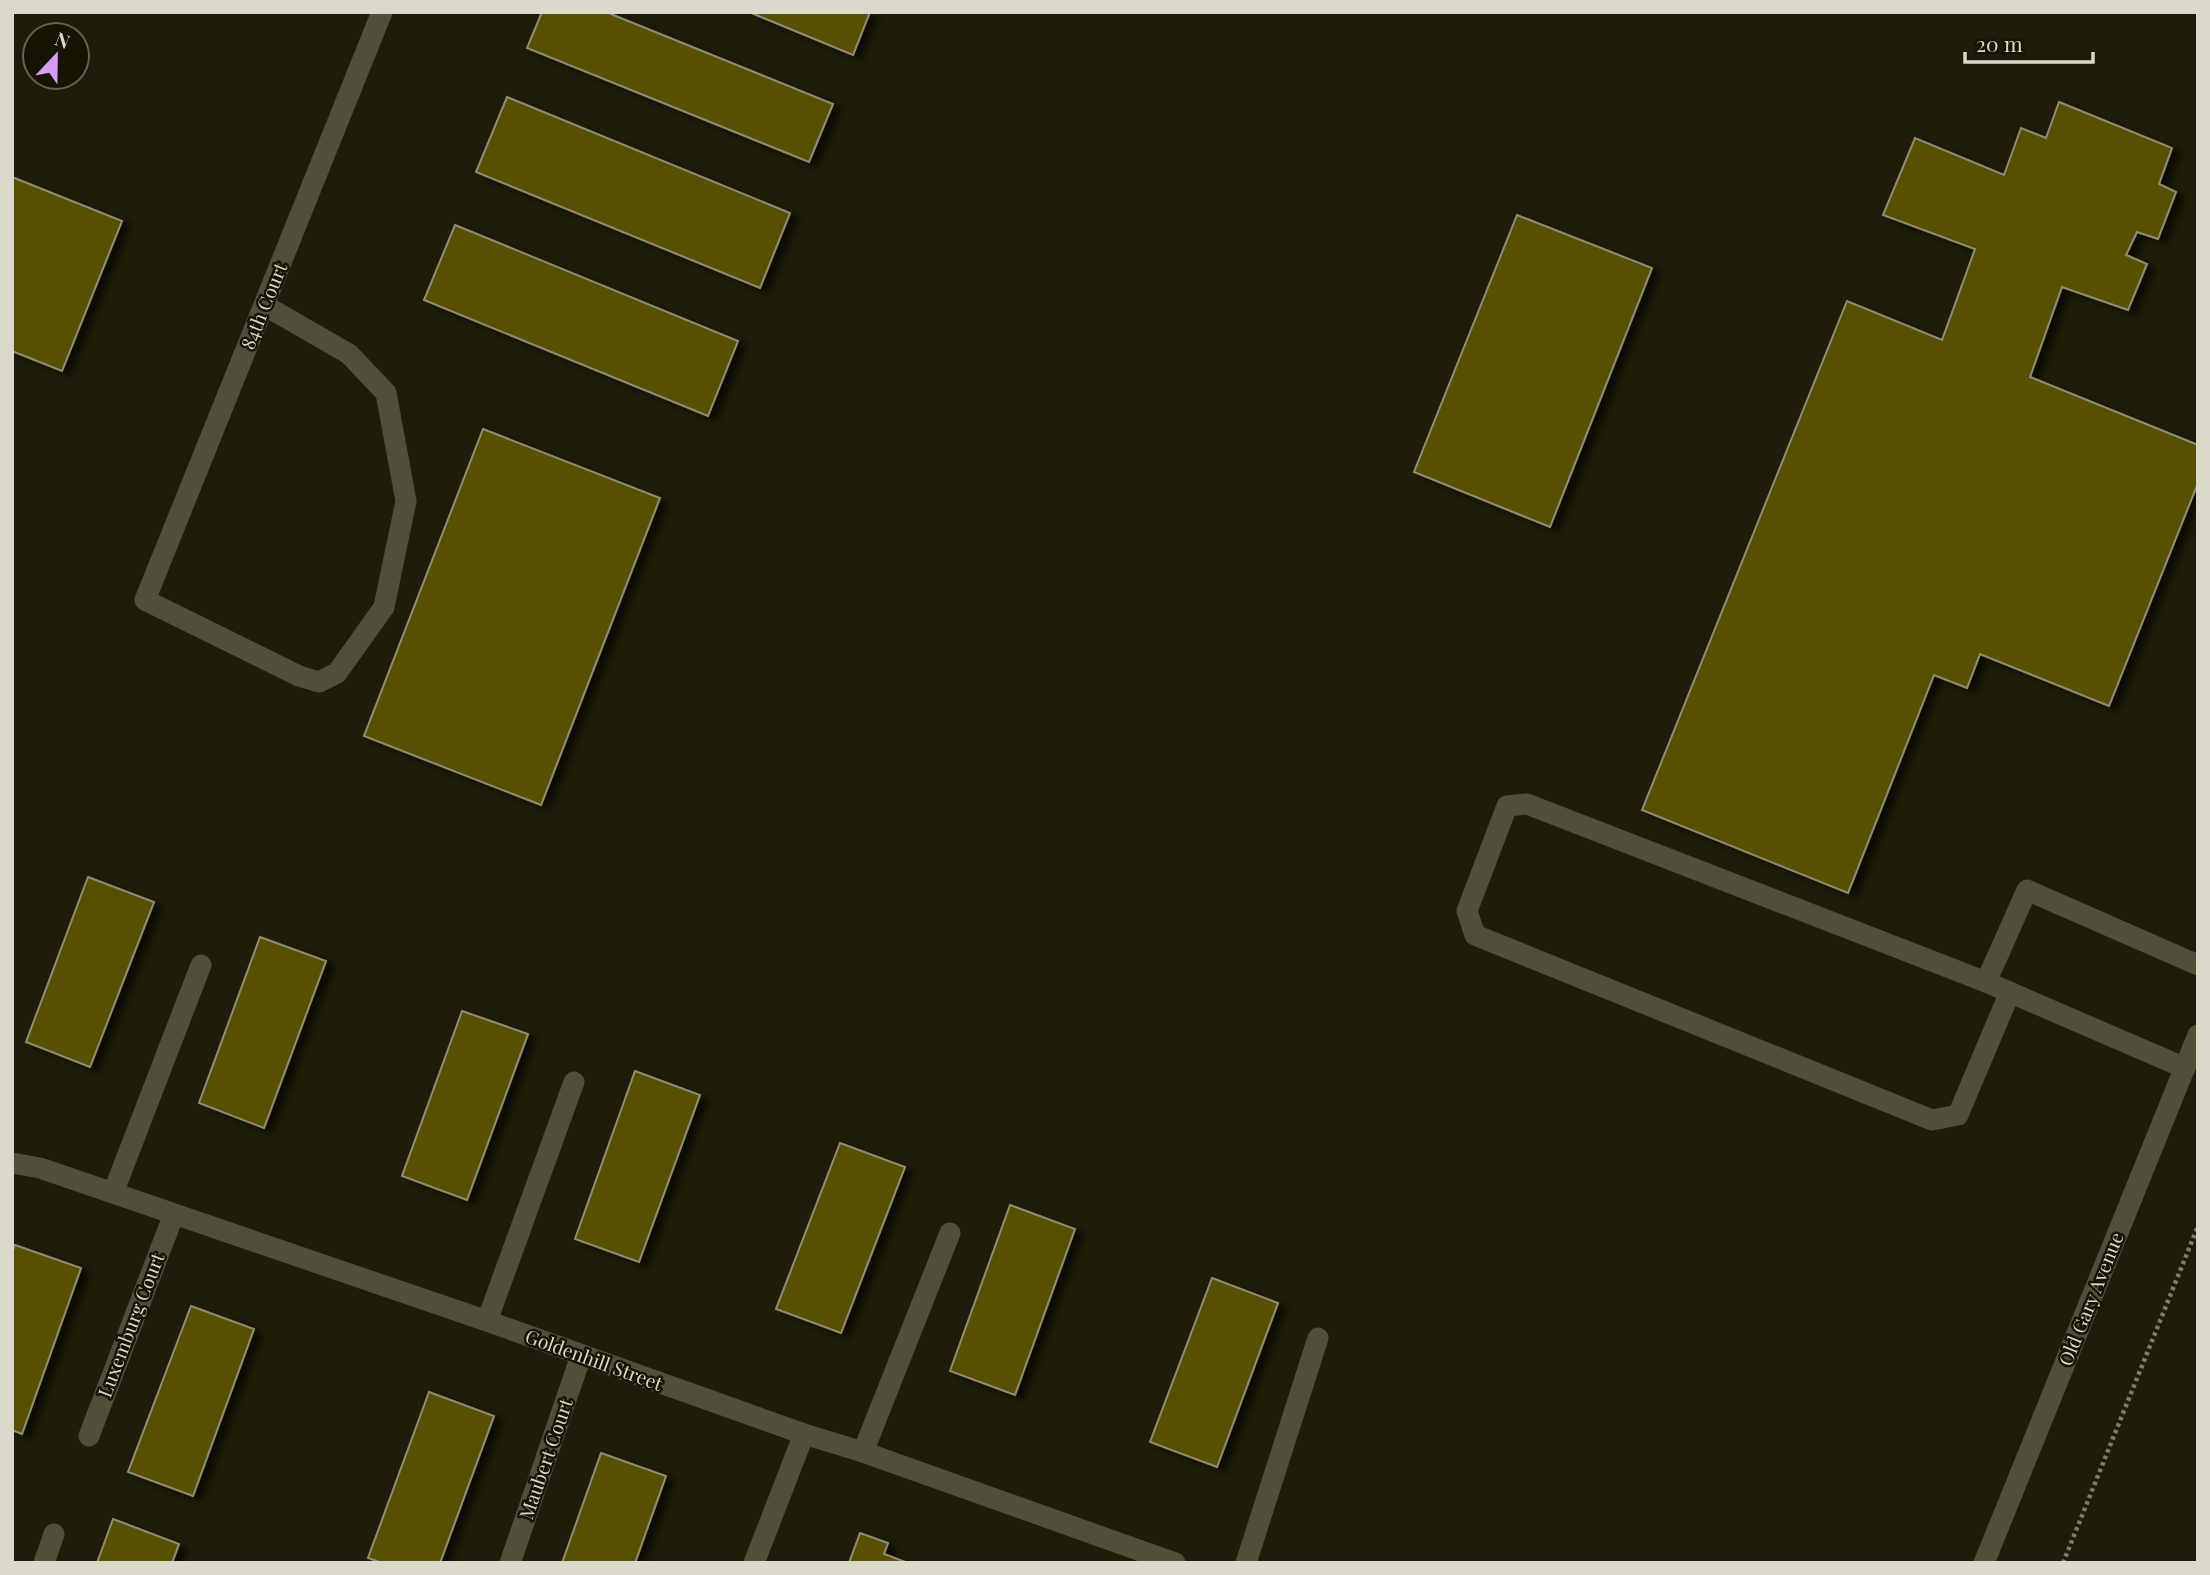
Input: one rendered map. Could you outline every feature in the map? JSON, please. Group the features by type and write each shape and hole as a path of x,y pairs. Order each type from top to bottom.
{"street":[{"name":"84th Court","path":"264,305 349,354 386,393 406,501 384,607 337,673 319,682 299,676 145,600 382,12"},
{"path":"2010,992 1958,1115 1932,1120 1475,935 1467,911 1507,806 1527,804 1986,982 2010,992 2185,1068"},
{"path":"1986,982 2027,890 2198,965"},
{"path":"113,1194 201,965"},
{"name":"Old Gary Avenue","path":"1984,1563 2198,1035"},
{"path":"487,1321 574,1082"},
{"name":"Goldenhill Street","path":"12,1163 40,1168 487,1321 1175,1563"},
{"name":"Luxemburg Court","path":"89,1436 173,1214"},
{"path":"863,1452 950,1233"},
{"path":"1246,1563 1318,1338"},
{"name":"Maubert Court","path":"510,1563 581,1356"},
{"path":"754,1563 804,1434"},
{"path":"44,1563 54,1534"}],"path":[{"path":"2063,1563 2198,1226"}],"building":[{"path":"542,12 606,12 833,104 809,162 527,48"},
{"path":"749,12 870,12 853,55"},
{"path":"507,97 790,213 760,288 476,172"},
{"path":"2059,102 2172,148 2159,184 2176,192 2158,239 2137,232 2126,255 2147,264 2128,310 2062,287 2030,377 2198,445 2198,483 2109,706 1980,654 1967,688 1934,675 1848,893 1642,810 1847,301 1942,340 1975,249 1883,215 1915,138 2004,175 2021,128 2046,138"},
{"path":"12,177 122,221 62,371 12,351"},
{"path":"1517,215 1652,268 1550,527 1414,472"},
{"path":"455,225 738,341 708,416 424,300"},
{"path":"483,429 660,498 541,805 364,736"},
{"path":"88,877 154,902 90,1067 26,1042"},
{"path":"260,937 326,961 264,1128 199,1103"},
{"path":"462,1011 528,1034 467,1200 402,1176"},
{"path":"635,1071 700,1095 639,1262 575,1239"},
{"path":"840,1143 905,1167 841,1333 776,1309"},
{"path":"1010,1205 1075,1229 1015,1395 950,1371"},
{"path":"15,1245 81,1268 22,1434 12,1430 12,1253"},
{"path":"1212,1278 1278,1303 1217,1467 1150,1442"},
{"path":"191,1306 254,1329 193,1496 128,1472"},
{"path":"429,1392 494,1416 440,1563 382,1563 368,1558"},
{"path":"601,1453 666,1476 635,1563 562,1563"},
{"path":"113,1519 179,1544 172,1563 97,1563"},
{"path":"860,1533 888,1543 884,1554 908,1563 849,1563"}]}
